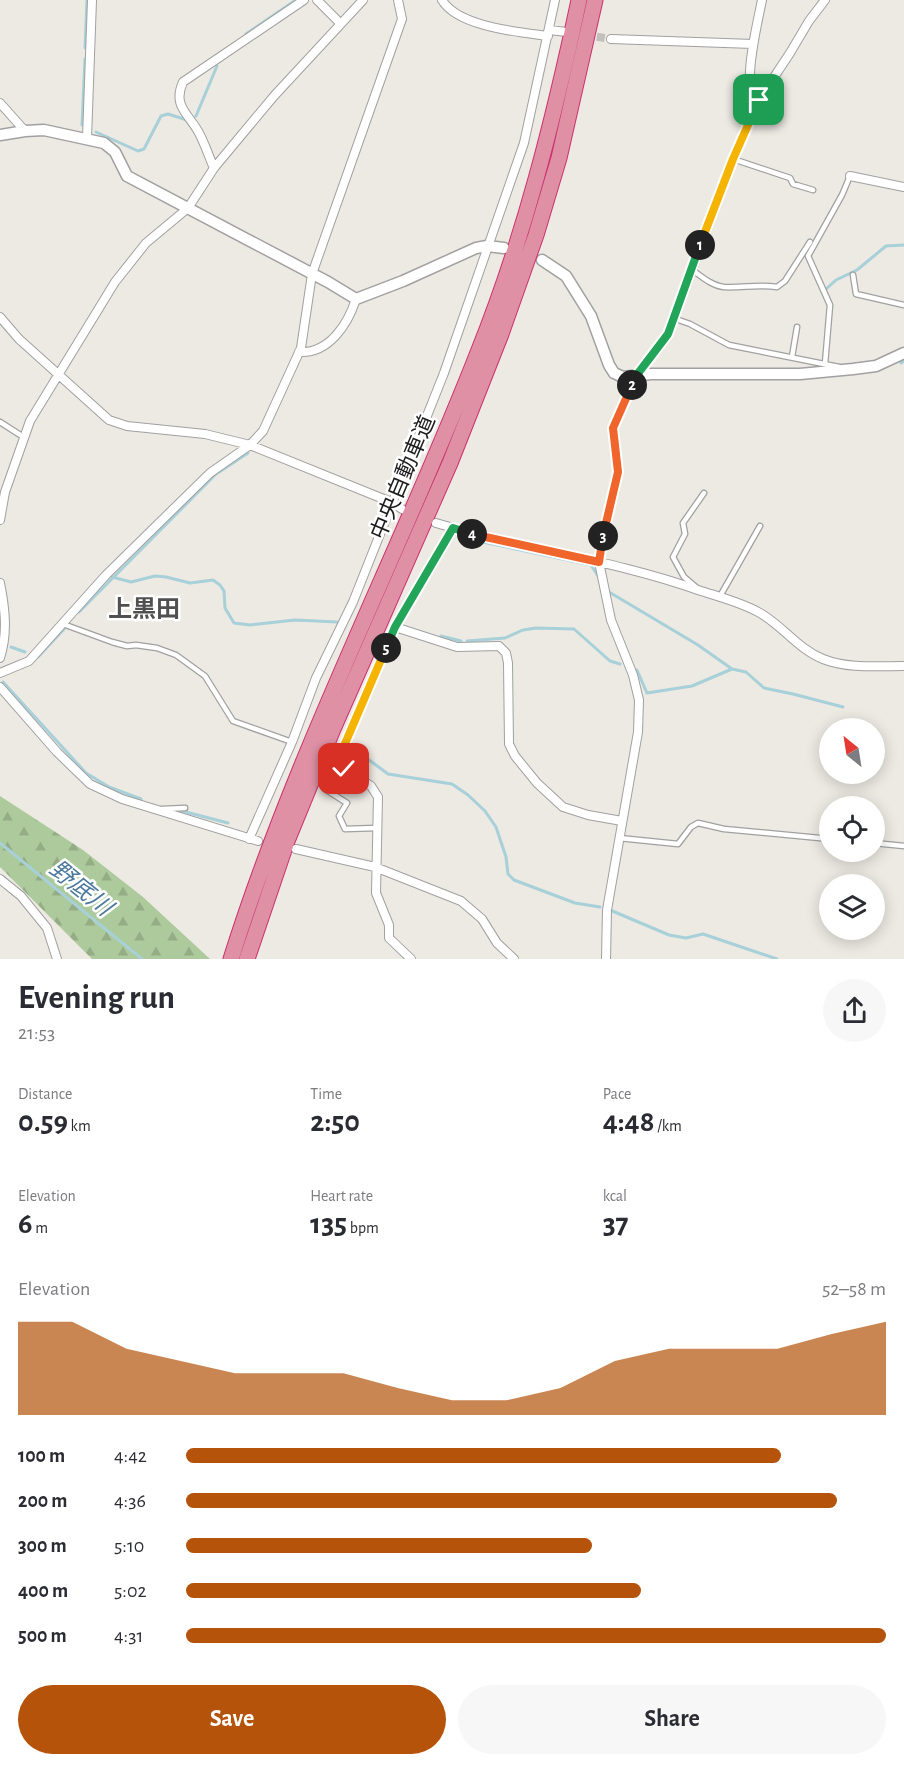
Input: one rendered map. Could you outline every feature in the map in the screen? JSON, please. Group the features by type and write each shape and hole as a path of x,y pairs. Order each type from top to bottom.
{"highway":[{"name":"中央自動車道","path":"231,959 282,811 408,521 480,348 517,241 542,157 579,0"},
{"name":"中央自動車道","path":"247,959 287,841 333,729 450,463 501,334 536,235 559,158 595,0"}],"street":[{"path":"87,138 92,0"},
{"path":"214,168 200,134 180,103 179,92 183,82 304,0"},
{"path":"317,0 340,23"},
{"path":"0,520 4,492 30,421 115,282 146,243 188,208 214,168 274,96 363,0"},
{"path":"0,673 29,661 106,575 210,472 250,445 263,431 299,352 312,274 402,19 398,0"},
{"path":"442,0 447,8 464,18 504,30 567,32"},
{"path":"0,687 57,752 90,784 122,799 254,840 316,678 352,602 444,373 524,143 555,0"},
{"path":"759,100 751,88 753,44 762,0"},
{"path":"606,959 607,910 638,732 639,700 633,675 611,620 599,562 618,472 613,428 636,376 668,334 733,159 759,100 825,0"},
{"path":"611,39 753,44"},
{"path":"0,103 25,131"},
{"path":"0,135 44,130 104,143 115,152 127,176 356,299 394,285 476,248 487,246 504,248"},
{"path":"850,176 904,187"},
{"path":"542,260 566,276 591,316 609,365 614,373 622,377 651,374 800,374 876,366 904,352"},
{"path":"299,352 305,353 319,347 341,331 352,312 356,299"},
{"path":"0,317 19,339 109,420 127,426 205,435 250,445 391,502 402,509"},
{"path":"436,523 477,535 599,562 699,590 760,613 803,648 823,659 844,664 904,666"},
{"path":"411,959 388,938 389,925 376,892 378,797 371,786 339,766 338,760 395,627 453,528"},
{"path":"0,583 5,608 0,658"},
{"path":"395,627 458,647 499,646 506,653 508,663 508,744 515,756 537,783 563,807 588,815 622,821"},
{"path":"296,849 375,867 461,901 482,919 497,943 514,959"},
{"path":"0,879 21,896 47,928 57,959"}],"lane":[{"path":"733,159 790,178 793,184 813,190"},
{"path":"825,364 830,305 808,256 850,176"},
{"path":"691,269 713,284 724,287 762,284 777,287 785,281 810,242"},
{"path":"853,275 856,294 904,305"},
{"path":"673,318 690,324 729,345 853,369"},
{"path":"792,357 797,327"},
{"path":"0,422 24,438"},
{"path":"699,590 684,577 673,557 685,534 683,523 704,493"},
{"path":"719,598 760,526"},
{"path":"62,623 112,642 127,646 157,648 177,655 205,676 233,721 292,742"},
{"path":"325,789 347,803 339,816 345,829 376,828"},
{"path":"156,809 184,808"},
{"path":"619,838 678,843 698,823 724,830 819,838"},
{"path":"885,844 904,846"}],"green space":[{"path":"0,796 83,850 143,897 210,959 92,959 0,867"}],"waterway":[{"path":"85,48 87,0"},
{"path":"246,34 296,0"},
{"path":"82,125 85,59"},
{"path":"196,116 217,66"},
{"path":"96,132 138,151 144,149 161,116 168,114 187,120"},
{"path":"825,290 836,280 857,270 886,246 904,245"},
{"path":"79,612 216,474 248,453"},
{"path":"459,537 591,565 598,576"},
{"path":"112,577 131,582 155,576 190,583 213,580 224,591 225,608 234,623 250,625 295,620 337,622"},
{"path":"609,592 698,645 732,669"},
{"path":"38,657 65,628"},
{"path":"467,641 505,638 523,630 536,628 574,629 610,661 620,664"},
{"path":"441,636 461,641"},
{"path":"11,647 25,652"},
{"path":"637,670 647,693 692,686 732,669 746,672 764,688 843,707"},
{"path":"3,682 86,773 109,787 141,799"},
{"path":"349,745 388,774 452,784 468,795 485,811 496,827 506,857 508,874 514,880 575,903 600,907"},
{"path":"182,811 228,823"},
{"name":"野底川","path":"0,843 142,959"},
{"path":"610,910 669,935 686,938 703,934 777,959"}],"tunnel":[{"path":"585,35 611,39"}],"district":[{"name":"上黒田","path":"144,609"}],"route":[{"path":"344,769 339,766 338,760 395,627 453,528 599,562 618,472 613,428 636,376 668,334 733,159 759,100"}]}
